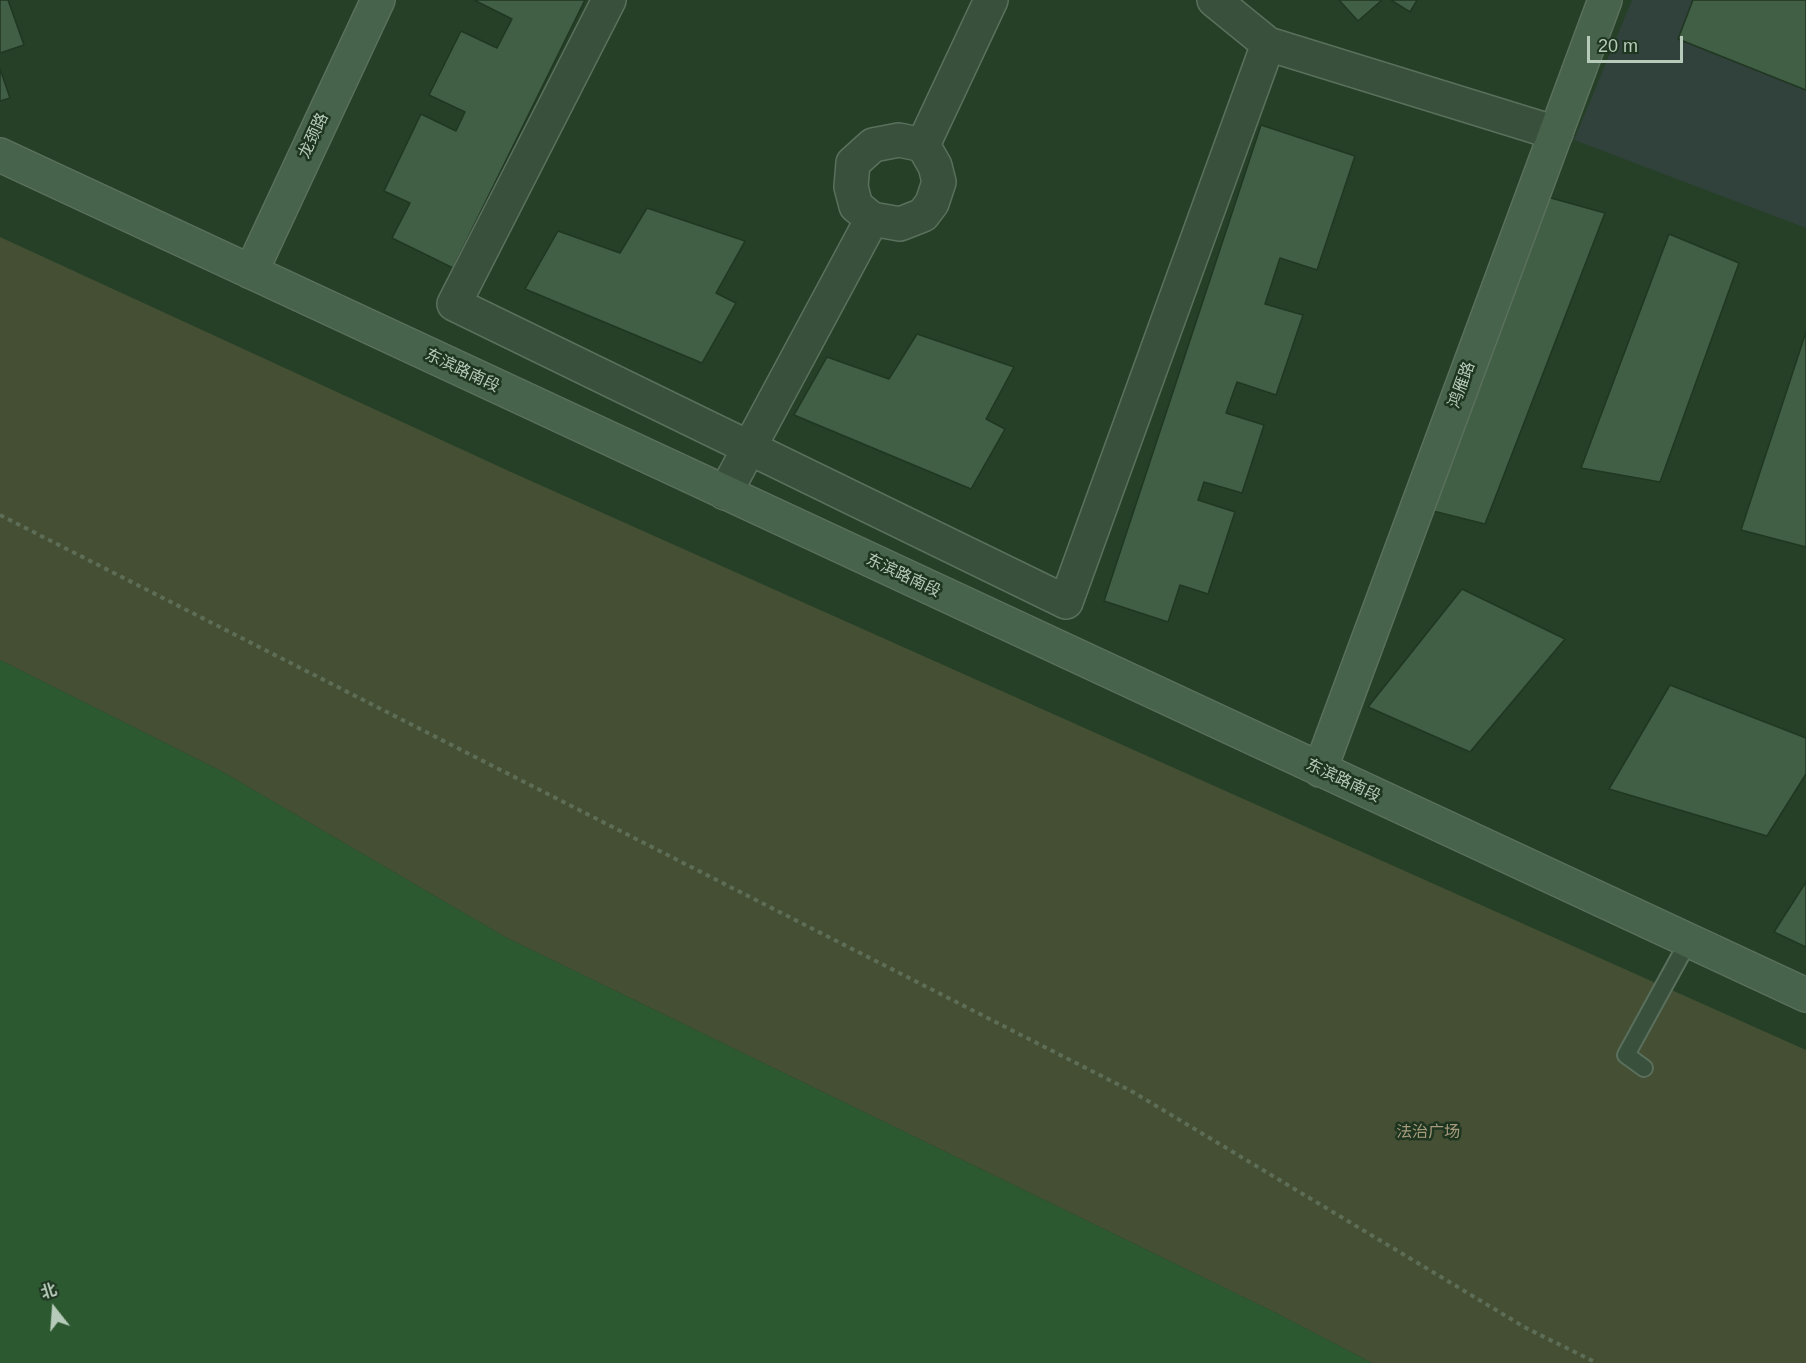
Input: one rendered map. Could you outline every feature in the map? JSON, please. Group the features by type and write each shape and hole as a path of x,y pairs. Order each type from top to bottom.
{"main road":[{"name":"龙颈路","path":"251,272 378,0"},
{"name":"鸿雁路","path":"1320,770 1605,0"},
{"name":"东滨路南段","path":"0,155 1806,995"}],"street":[{"path":"609,0 453,304 1066,602 1268,44"},
{"path":"923,145 991,0"},
{"path":"1214,0 1268,44 1556,133"},
{"path":"900,140 923,145 935,166 939,182 932,203 923,215 900,224 872,219 856,206 851,187 852,163 873,145 900,140"},
{"path":"725,493 872,219"}],"lane":[{"path":"1644,1068 1626,1055 1688,942"}],"path":[{"path":"0,515 1132,1092 1526,1328 1597,1363"}],"shaded area":[{"path":"1632,0 1806,0 1806,228 1574,140"},
{"path":"0,660 221,771 505,937 1272,1311 1372,1363 0,1363"}],"green space":[{"name":"法治广场","path":"0,237 511,472 1806,1050 1806,1363 1372,1363 1272,1311 505,937 221,771 0,660"}],"building":[{"path":"0,0 8,0 24,45 0,53"},
{"path":"474,0 585,0 453,268 392,238 410,203 384,191 421,114 456,131 465,112 429,95 461,31 497,48 512,19"},
{"path":"1339,0 1382,0 1358,21"},
{"path":"1391,0 1417,0 1410,12"},
{"path":"1693,0 1806,0 1806,90 1678,39"},
{"path":"0,69 10,98 0,101"},
{"path":"1261,125 1355,156 1317,270 1280,258 1265,304 1303,315 1276,395 1237,382 1226,413 1264,425 1242,493 1204,482 1198,500 1235,512 1208,594 1180,585 1168,622 1104,601"},
{"path":"1533,193 1605,213 1485,524 1417,507"},
{"path":"647,208 745,241 716,293 736,303 702,363 525,289 558,231 620,253"},
{"path":"1669,234 1739,263 1660,482 1581,468"},
{"path":"1806,332 1806,547 1741,530"},
{"path":"917,334 1014,367 986,419 1005,429 971,489 794,415 827,357 889,379"},
{"path":"1462,589 1565,639 1470,752 1368,707"},
{"path":"1670,685 1806,738 1806,774 1767,836 1609,789"},
{"path":"1806,882 1806,947 1774,932"}]}
